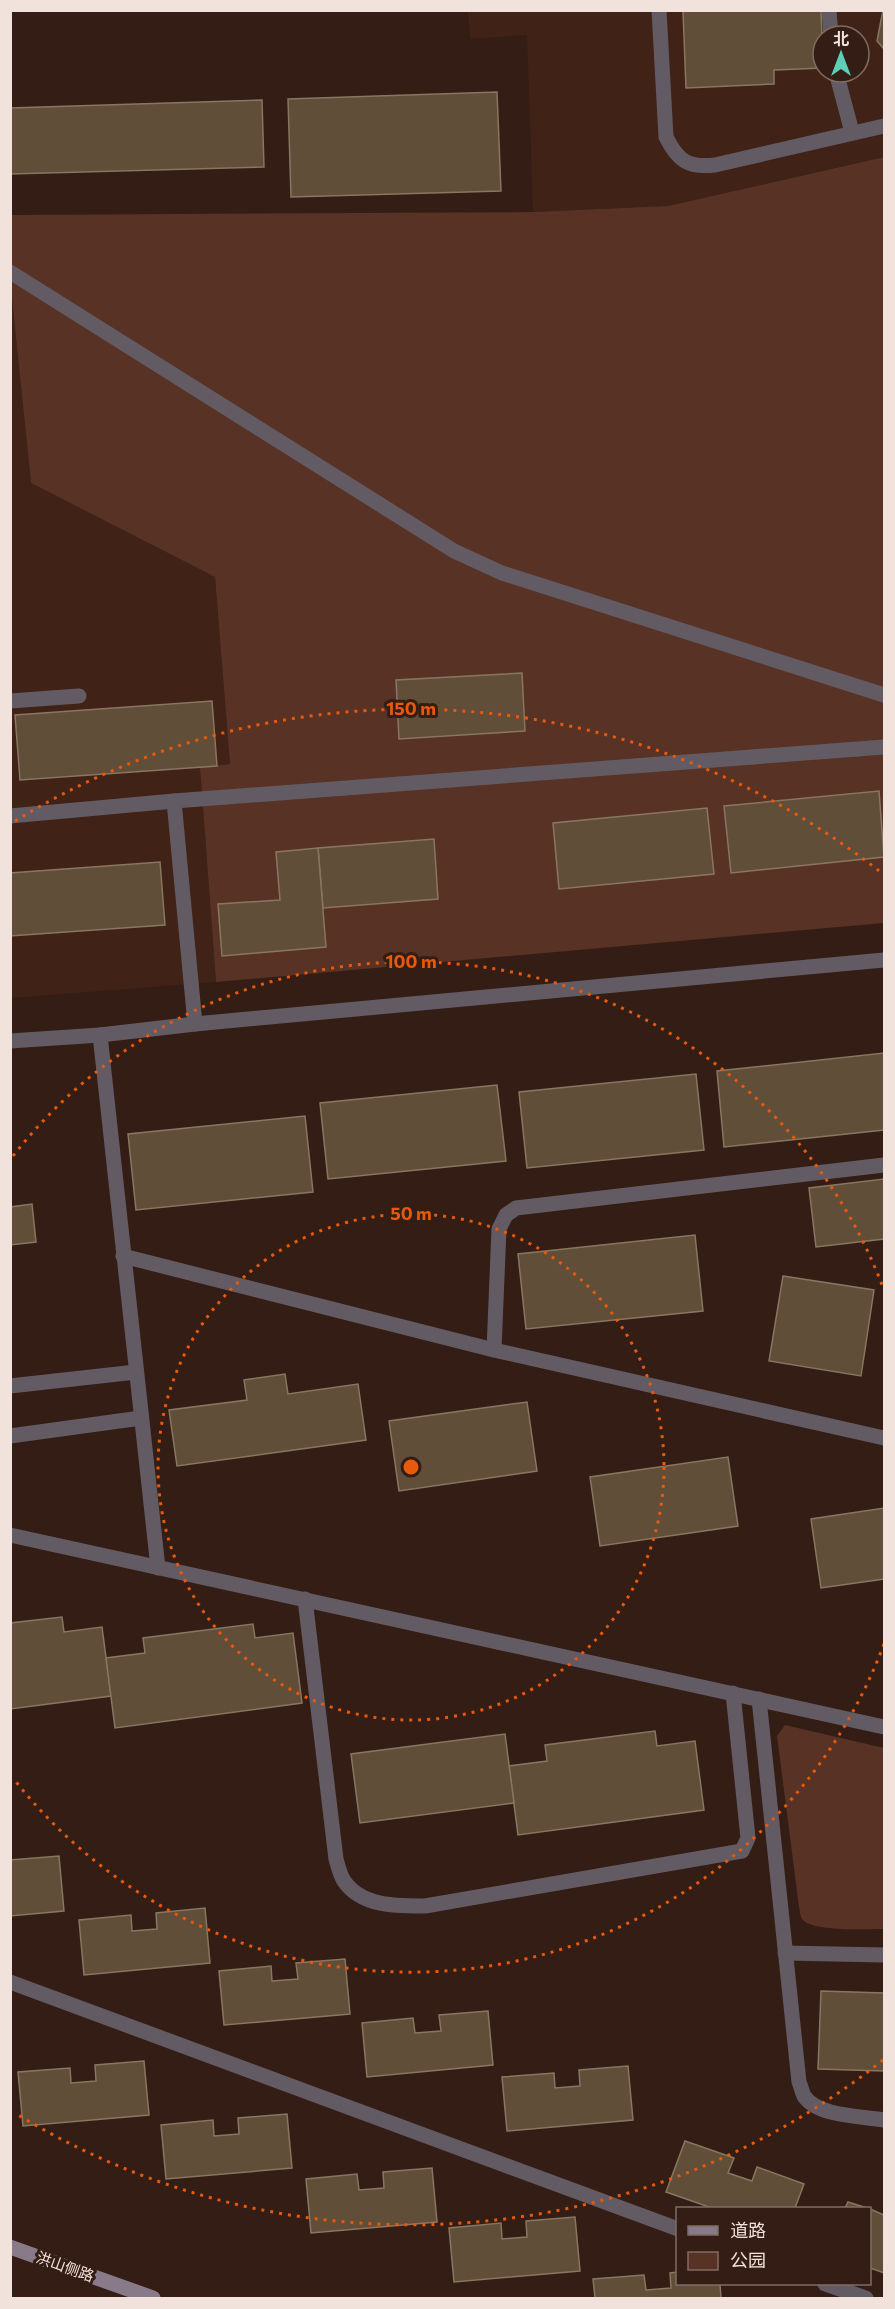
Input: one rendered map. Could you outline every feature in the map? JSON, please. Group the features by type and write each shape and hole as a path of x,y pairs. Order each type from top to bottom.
{"main road":[{"name":"洪山侧路","path":"10,2247 153,2298"}],"lane":[{"path":"659,10 666,137 671,148 687,164 699,167 715,165 885,126"},
{"path":"839,84 852,132"},
{"path":"10,272 454,552 502,573 885,694"},
{"path":"10,701 79,696"},
{"path":"10,816 174,801 885,747"},
{"path":"174,801 195,1024"},
{"path":"10,1041 100,1035 195,1024 885,960"},
{"path":"100,1035 158,1568"},
{"path":"494,1350 499,1229 506,1215 516,1208 885,1165"},
{"path":"123,1256 494,1350 885,1438"},
{"path":"10,1386 136,1372"},
{"path":"10,1436 141,1418"},
{"path":"10,1535 885,1727"},
{"path":"305,1599 336,1859 343,1880 355,1894 374,1902 398,1906 425,1906 742,1851 748,1838 733,1693"},
{"path":"759,1700 785,1953 800,2082 804,2096 816,2107 827,2111 885,2120"},
{"path":"785,1953 885,1955"},
{"path":"10,1982 676,2228"},
{"path":"830,2285 866,2298"}],"shaded area":[{"path":"468,11 884,11 884,157 668,206 533,212 527,35 470,39"},
{"path":"11,289 31,483 215,577 230,764 200,767 216,982 11,998"}],"green space":[{"path":"884,157 884,923 216,982 200,767 230,764 215,577 31,483 11,289 11,215 533,212 668,206"},
{"path":"785,1725 884,1748 884,1929 829,1928 809,1924 801,1917 777,1736"}],"building":[{"path":"821,10 821,24 811,24 811,68 774,70 774,84 686,88 683,11"},
{"path":"884,10 884,49 877,41"},
{"path":"497,92 501,191 291,197 288,99"},
{"path":"262,100 264,167 10,174 10,108"},
{"path":"522,673 525,731 399,739 396,680"},
{"path":"212,701 217,766 20,780 15,715"},
{"path":"879,791 884,857 731,873 724,806"},
{"path":"707,808 714,874 559,889 553,823"},
{"path":"434,839 438,899 323,908 318,848"},
{"path":"318,848 326,947 222,956 218,904 280,900 276,852"},
{"path":"160,862 165,925 10,936 10,873"},
{"path":"884,1053 884,1130 724,1147 717,1071"},
{"path":"696,1074 704,1150 527,1168 519,1092"},
{"path":"497,1085 506,1161 328,1179 320,1103"},
{"path":"305,1116 313,1192 136,1210 128,1134"},
{"path":"884,1179 884,1239 816,1247 809,1188"},
{"path":"32,1204 36,1242 10,1245 10,1207"},
{"path":"695,1235 703,1311 526,1329 518,1254"},
{"path":"783,1276 874,1290 861,1376 769,1361"},
{"path":"285,1374 288,1394 358,1384 366,1440 177,1466 169,1410 247,1400 244,1380"},
{"path":"527,1402 537,1471 399,1491 389,1421"},
{"path":"728,1457 738,1526 600,1546 590,1477"},
{"path":"884,1508 884,1579 821,1588 811,1519"},
{"path":"62,1617 64,1632 102,1627 111,1696 10,1709 10,1623"},
{"path":"253,1624 255,1638 293,1633 302,1703 115,1728 106,1658 145,1653 143,1638"},
{"path":"655,1731 657,1746 695,1741 704,1810 518,1835 509,1766 547,1761 545,1745"},
{"path":"505,1734 514,1803 360,1823 351,1754"},
{"path":"59,1856 64,1911 10,1916 10,1860"},
{"path":"205,1908 210,1963 84,1975 79,1920 131,1915 132,1931 157,1929 156,1913"},
{"path":"345,1959 350,2014 224,2025 219,1971 271,1966 272,1981 298,1979 296,1963"},
{"path":"821,1991 884,1993 884,2071 818,2069"},
{"path":"488,2011 493,2065 367,2077 362,2023 413,2018 415,2033 441,2031 439,2015"},
{"path":"144,2061 149,2115 23,2126 18,2072 70,2068 71,2083 96,2081 95,2065"},
{"path":"628,2066 633,2120 507,2131 502,2077 554,2073 555,2088 580,2086 579,2070"},
{"path":"287,2114 292,2168 166,2179 161,2125 213,2120 214,2136 239,2134 238,2118"},
{"path":"685,2141 734,2158 728,2173 752,2181 757,2167 804,2184 795,2207 709,2207 666,2192"},
{"path":"432,2168 437,2222 311,2233 306,2179 357,2174 359,2190 384,2188 383,2172"},
{"path":"848,2202 864,2207 846,2207"},
{"path":"871,2209 884,2215 884,2273 871,2268"},
{"path":"575,2217 580,2271 454,2282 449,2228 501,2223 502,2239 527,2237 526,2221"},
{"path":"676,2272 676,2285 720,2285 721,2298 595,2298 593,2279 644,2275 646,2290 671,2288 670,2273"}]}
